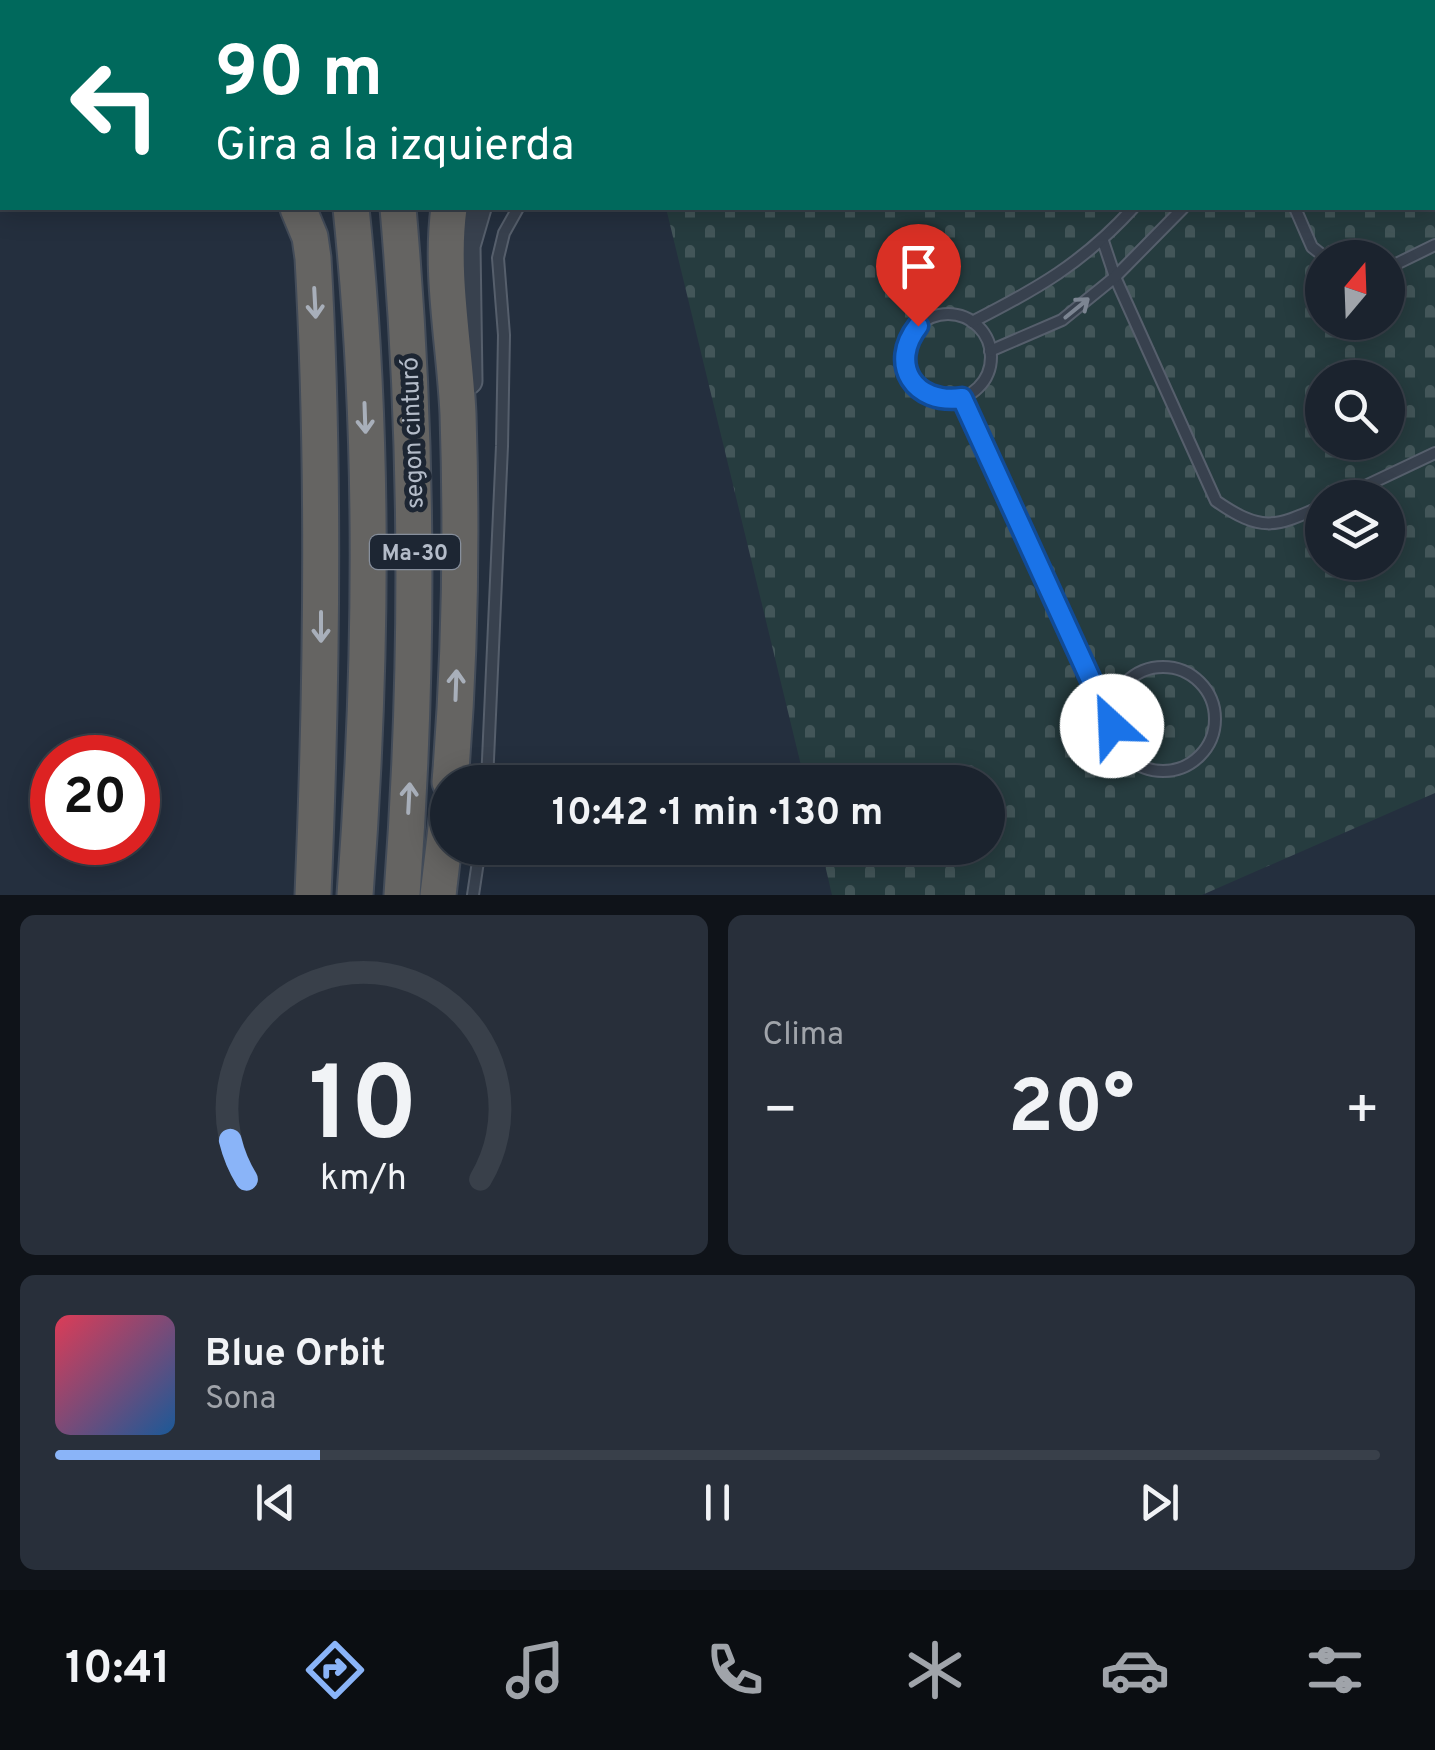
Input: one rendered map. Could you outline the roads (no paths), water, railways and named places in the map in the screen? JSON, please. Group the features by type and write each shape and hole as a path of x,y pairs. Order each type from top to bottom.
{"highway":[{"path":"299,210 310,237 313,258 320,399 321,641 313,895"},
{"name":"segon cinturó","path":"398,210 411,401 415,579 402,895"},
{"path":"449,210 445,248 460,465 457,676 451,765"},
{"name":"segon cinturó","path":"352,212 368,509 366,709 355,895"},
{"path":"438,895 442,865"}],"street":[{"path":"460,465 470,370 467,246 477,210"}],"lane":[{"path":"488,765 502,446 504,335 498,258 504,233 517,210"},
{"path":"972,322 1042,286 1103,242 1131,210"},
{"path":"990,351 1062,320 1115,277 1181,210"},
{"path":"1296,210 1309,240"},
{"path":"1103,242 1115,277 1216,500 1247,522 1288,522 1305,514"},
{"path":"1405,260 1435,246"},
{"path":"944,314 972,322 987,340 990,351 990,363 981,384 962,398 933,398 920,390 905,365 909,337 930,318 944,314"},
{"path":"962,398 1116,742 1126,756 1140,766 1156,770 1188,764 1202,754 1215,724 1214,707 1195,678 1162,667 1144,670 1118,693 1112,726"},
{"path":"1379,480 1435,454"},
{"path":"473,895 477,865"}]}
